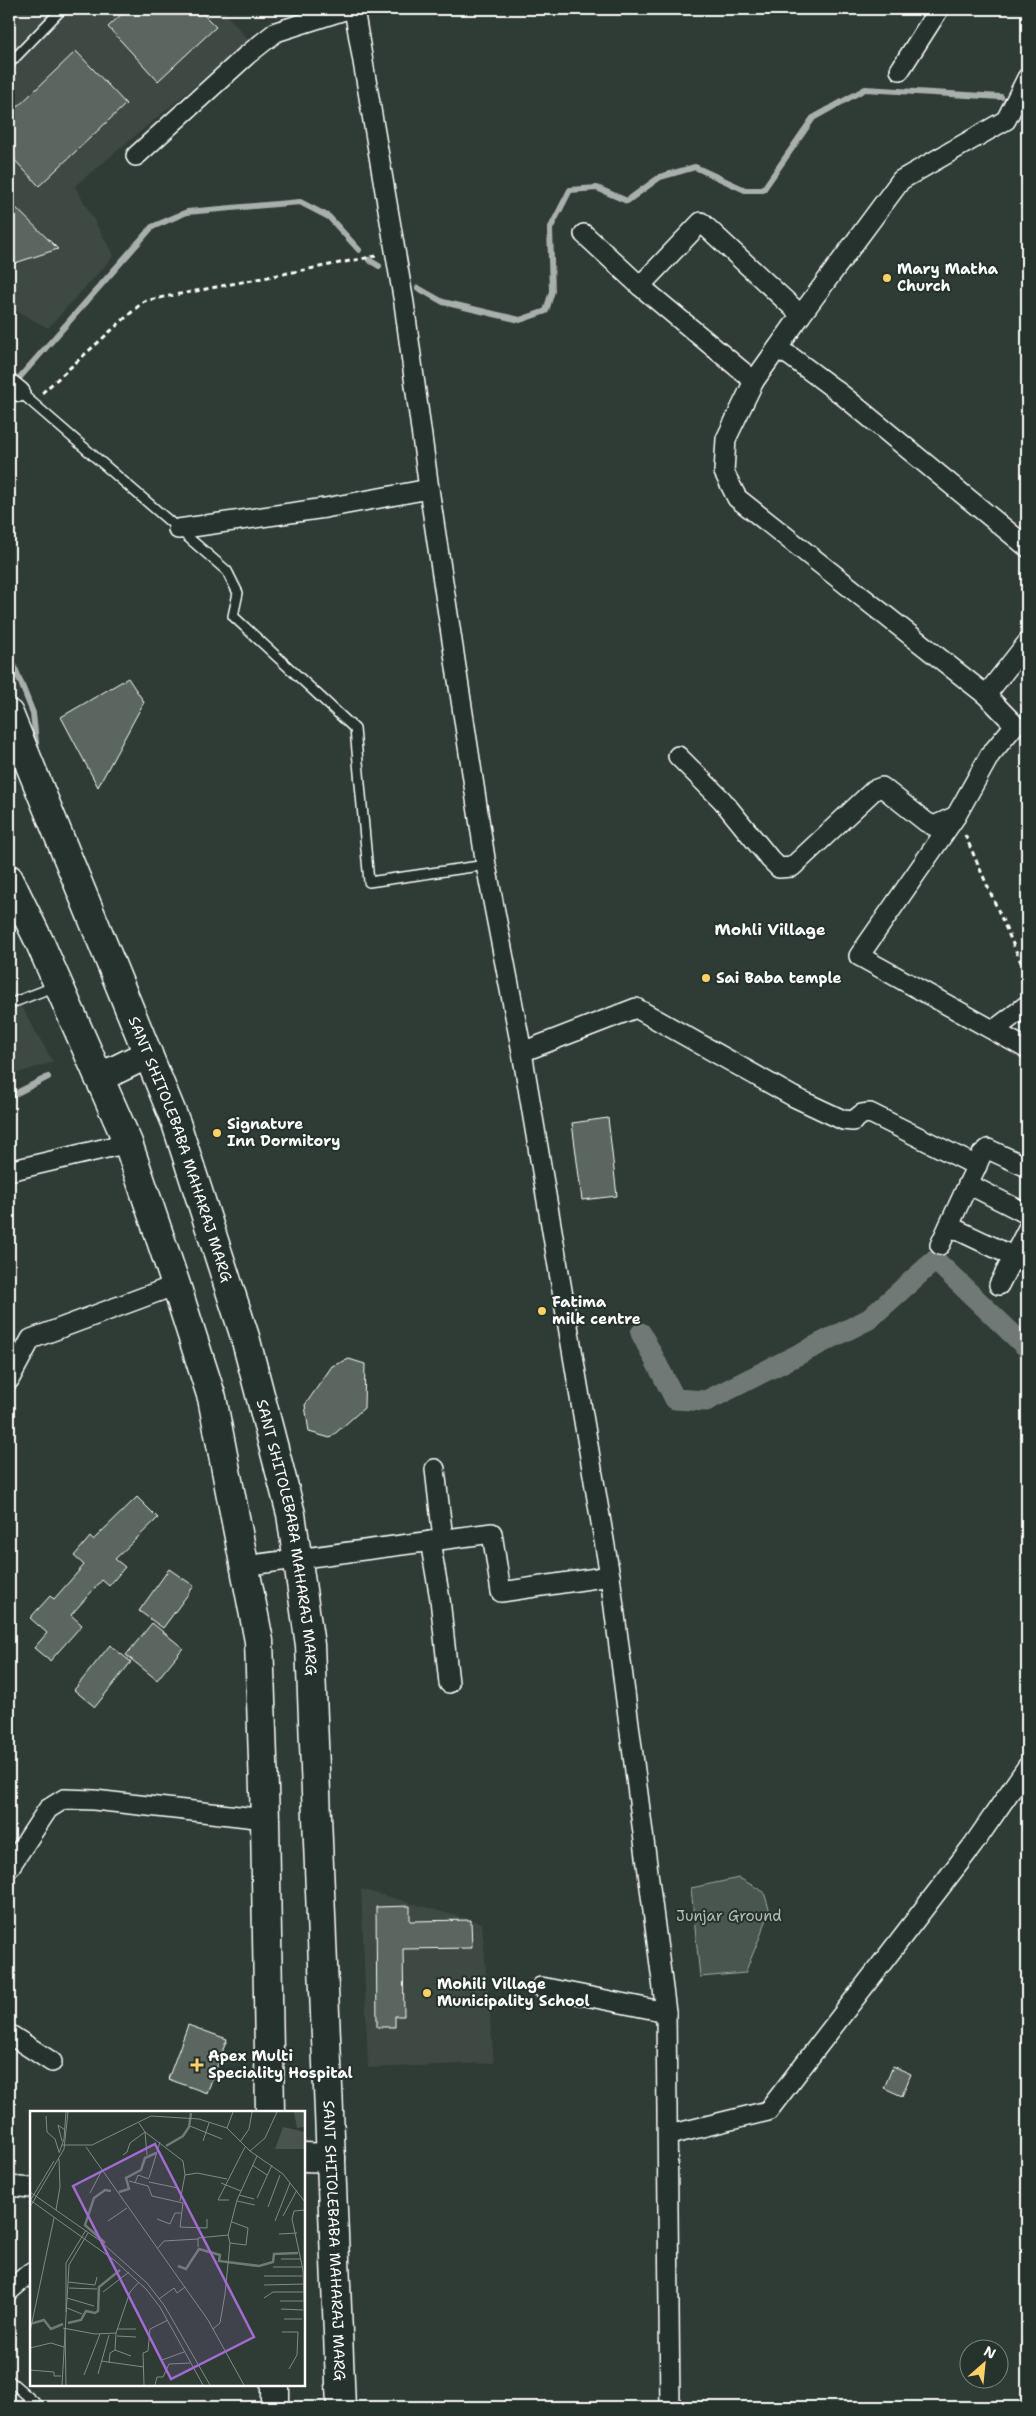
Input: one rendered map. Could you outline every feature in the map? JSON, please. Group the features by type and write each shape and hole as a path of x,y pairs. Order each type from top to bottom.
{"main road":[{"name":"SANT SHITOLEBABA MAHARAJ MARG","path":"9,714 176,1123 246,1337 291,1514 310,1645 341,2407"},
{"path":"9,879 128,1143 212,1398 259,1641 265,1819 270,2111"},
{"path":"99,1078 148,1054"},
{"path":"305,2158 331,2158"},
{"path":"275,2386 275,2407"}],"street":[{"path":"136,156 247,55 276,32 348,9"},
{"path":"354,9 404,303 429,489 486,865 522,1052 610,1576 666,2012 670,2407"},
{"path":"900,70 939,9"},
{"path":"1027,78 1006,120 901,180 754,381 726,439 724,472 737,498 986,695 1015,725 990,755 956,816 859,956 1027,1049"},
{"path":"640,286 701,222 802,315"},
{"path":"584,234 640,286 754,381"},
{"path":"777,349 790,356 841,394 1027,547"},
{"path":"178,529 325,508 429,489"},
{"path":"986,695 1027,643"},
{"path":"678,756 722,800 779,868 792,867 874,790 882,787 926,822 934,826 956,816"},
{"path":"994,1030 1027,1005"},
{"path":"522,1052 636,1008 794,1097 835,1116 853,1121 862,1114 870,1113 977,1166"},
{"path":"9,1171 128,1143"},
{"path":"940,1245 982,1154 988,1149 1027,1167"},
{"path":"968,1184 1027,1214"},
{"path":"949,1226 1020,1259"},
{"path":"999,1285 1020,1259 1027,1230"},
{"path":"9,1380 31,1340 176,1284"},
{"path":"435,1469 436,1540 449,1684"},
{"path":"244,1566 492,1533 500,1592 610,1576"},
{"path":"668,2135 768,2111 973,1845 1027,1767"},
{"path":"9,1868 48,1809 64,1799 94,1800 265,1819"},
{"path":"541,1987 666,2012"},
{"path":"9,2034 52,2062"},
{"path":"9,2186 30,2188"},
{"path":"9,2291 30,2273"}],"lane":[{"path":"9,64 62,9"},
{"path":"20,393 227,571 238,593 232,616 355,728 369,882 486,865"},
{"path":"9,1004 58,985"},
{"path":"9,2380 40,2407"}],"path":[{"path":"20,393 144,301 394,253"},
{"path":"956,816 1027,976"}],"shaded area":[{"path":"9,9 222,9 249,41 75,186 114,256 48,328 9,307"},
{"path":"9,984 53,1062 9,1076"},
{"name":"Mohili Village Municipality School","path":"361,1889 482,1923 494,2063 368,2068"}],"green space":[{"name":"Junjar Ground","path":"739,1878 764,1892 770,1912 745,1973 700,1977 691,1888"}],"building":[{"path":"127,9 198,9 216,27 158,81 108,27"},
{"path":"76,51 126,104 39,186 9,154 9,115"},
{"path":"9,201 58,249 9,265"},
{"path":"128,678 144,702 98,787 61,717"},
{"path":"608,1118 617,1196 582,1200 572,1123"},
{"path":"349,1359 365,1364 364,1408 330,1438 309,1432 305,1405 332,1366"},
{"path":"137,1497 158,1518 115,1559 125,1567 109,1586 102,1580 71,1615 82,1625 50,1661 34,1648 47,1633 30,1618 50,1596 54,1599 84,1565 74,1556 90,1537 93,1540"},
{"path":"169,1569 194,1586 163,1628 139,1611"},
{"path":"152,1623 183,1648 157,1680 126,1655"},
{"path":"110,1645 131,1662 95,1707 74,1690"},
{"path":"410,1906 410,1921 471,1920 472,1948 403,1949 404,2016 395,2016 395,2027 377,2027 376,1907"},
{"path":"188,2025 227,2039 207,2093 168,2079"},
{"path":"893,2066 911,2074 902,2096 884,2088"}],"waterway":[{"path":"418,288 443,302 520,320 546,311 552,291 550,229 570,190 597,188 627,201 660,177 695,167 745,190 763,190 813,118 865,89 1001,97"},
{"path":"13,385 152,227 187,212 300,202 329,217 359,250"},
{"path":"369,260 379,266"},
{"path":"9,653 33,713 37,752"},
{"path":"9,1097 48,1077"},
{"path":"641,1333 675,1399 706,1401 869,1319 935,1260 1027,1348"}],"place":[{"name":"Mary Matha Church","path":"887,278"},
{"name":"Sai Baba temple","path":"706,978"},
{"name":"Signature Inn Dormitory","path":"217,1133"},
{"name":"Fatima milk centre","path":"542,1311"},
{"name":"Mohili Village Municipality School","path":"427,1993"},
{"name":"Apex Multi Speciality Hospital","path":"197,2065"}],"district":[{"name":"Mohli Village","path":"770,929"}]}
